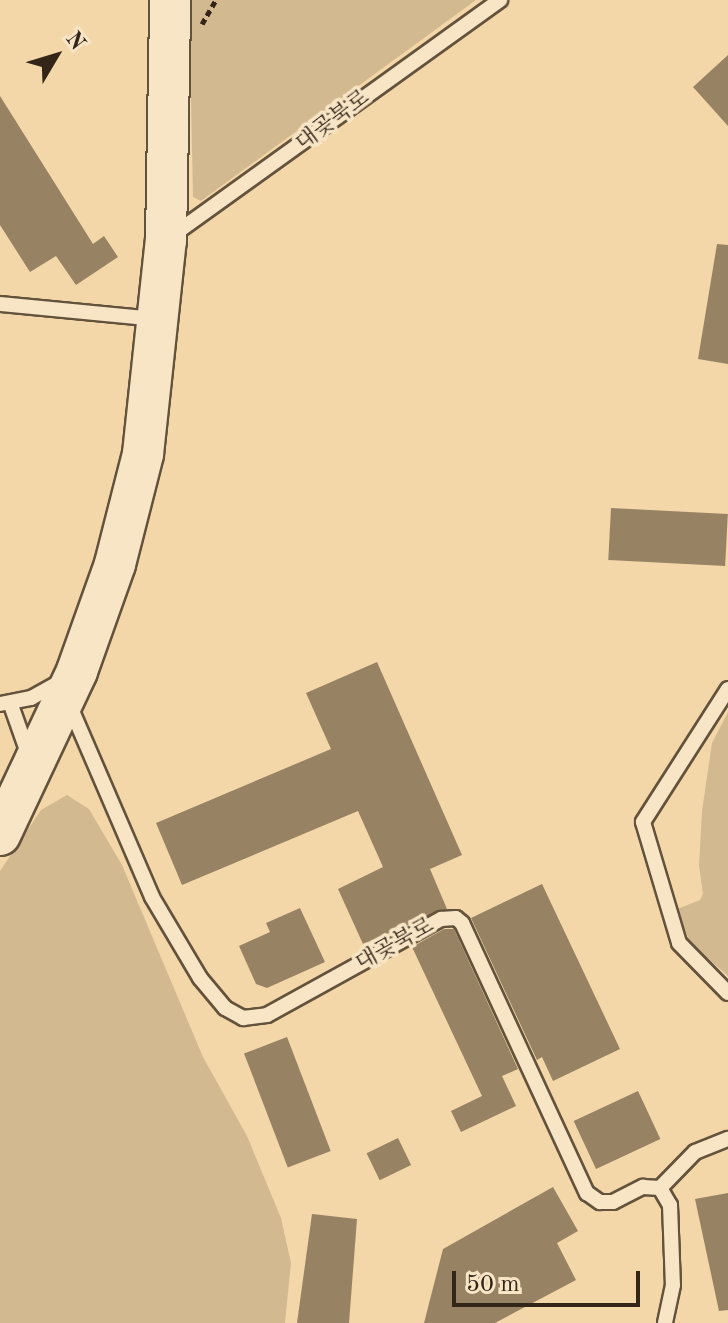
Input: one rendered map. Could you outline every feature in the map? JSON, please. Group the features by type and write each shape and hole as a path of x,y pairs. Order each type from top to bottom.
{"street":[{"path":"0,835 72,684 115,564 143,454 166,240 170,0"}],"lane":[{"name":"대곶북로","path":"166,240 500,0"},
{"path":"0,304 159,319"},
{"name":"대곶북로","path":"72,684 107,802 152,897 200,978 225,1008 243,1018 267,1015 441,919 456,918 587,1193 600,1202 613,1202 643,1187 660,1188"},
{"path":"32,772 5,705 72,684"},
{"path":"728,689 643,822 679,943 728,993"},
{"path":"665,1323 673,1285 674,1233 670,1205 660,1188 695,1152 728,1139"}],"shaded area":[{"path":"189,0 476,0 201,201 193,197"},
{"path":"728,712 728,976 690,943 677,909 700,900 703,894 699,866 702,811 712,743"},
{"path":"67,795 89,809 122,865 203,1057 247,1136 281,1218 291,1263 285,1323 0,1323 0,871 41,810"}],"building":[{"path":"728,55 728,126 693,87"},
{"path":"0,96 93,244 104,236 118,257 76,285 56,256 30,272 0,225"},
{"path":"717,244 728,245 728,364 698,359"},
{"path":"611,508 728,514 725,566 608,560"},
{"path":"377,662 462,855 430,869 447,909 363,944 338,889 383,867 358,811 182,885 156,823 331,749 306,693"},
{"path":"542,884 620,1049 553,1081 542,1057 537,1060 471,918"},
{"path":"300,908 325,962 267,988 256,984 239,946 270,932 266,923"},
{"path":"444,929 454,929 518,1069 502,1076 516,1106 461,1132 451,1111 482,1096 412,947"},
{"path":"287,1037 331,1151 288,1167 244,1053"},
{"path":"638,1091 660,1139 596,1169 574,1121"},
{"path":"398,1138 411,1165 380,1180 367,1153"},
{"path":"553,1187 578,1231 557,1243 576,1280 495,1323 424,1323 443,1249"},
{"path":"728,1193 728,1310 719,1311 695,1199"},
{"path":"312,1214 357,1219 349,1323 297,1323"}]}
